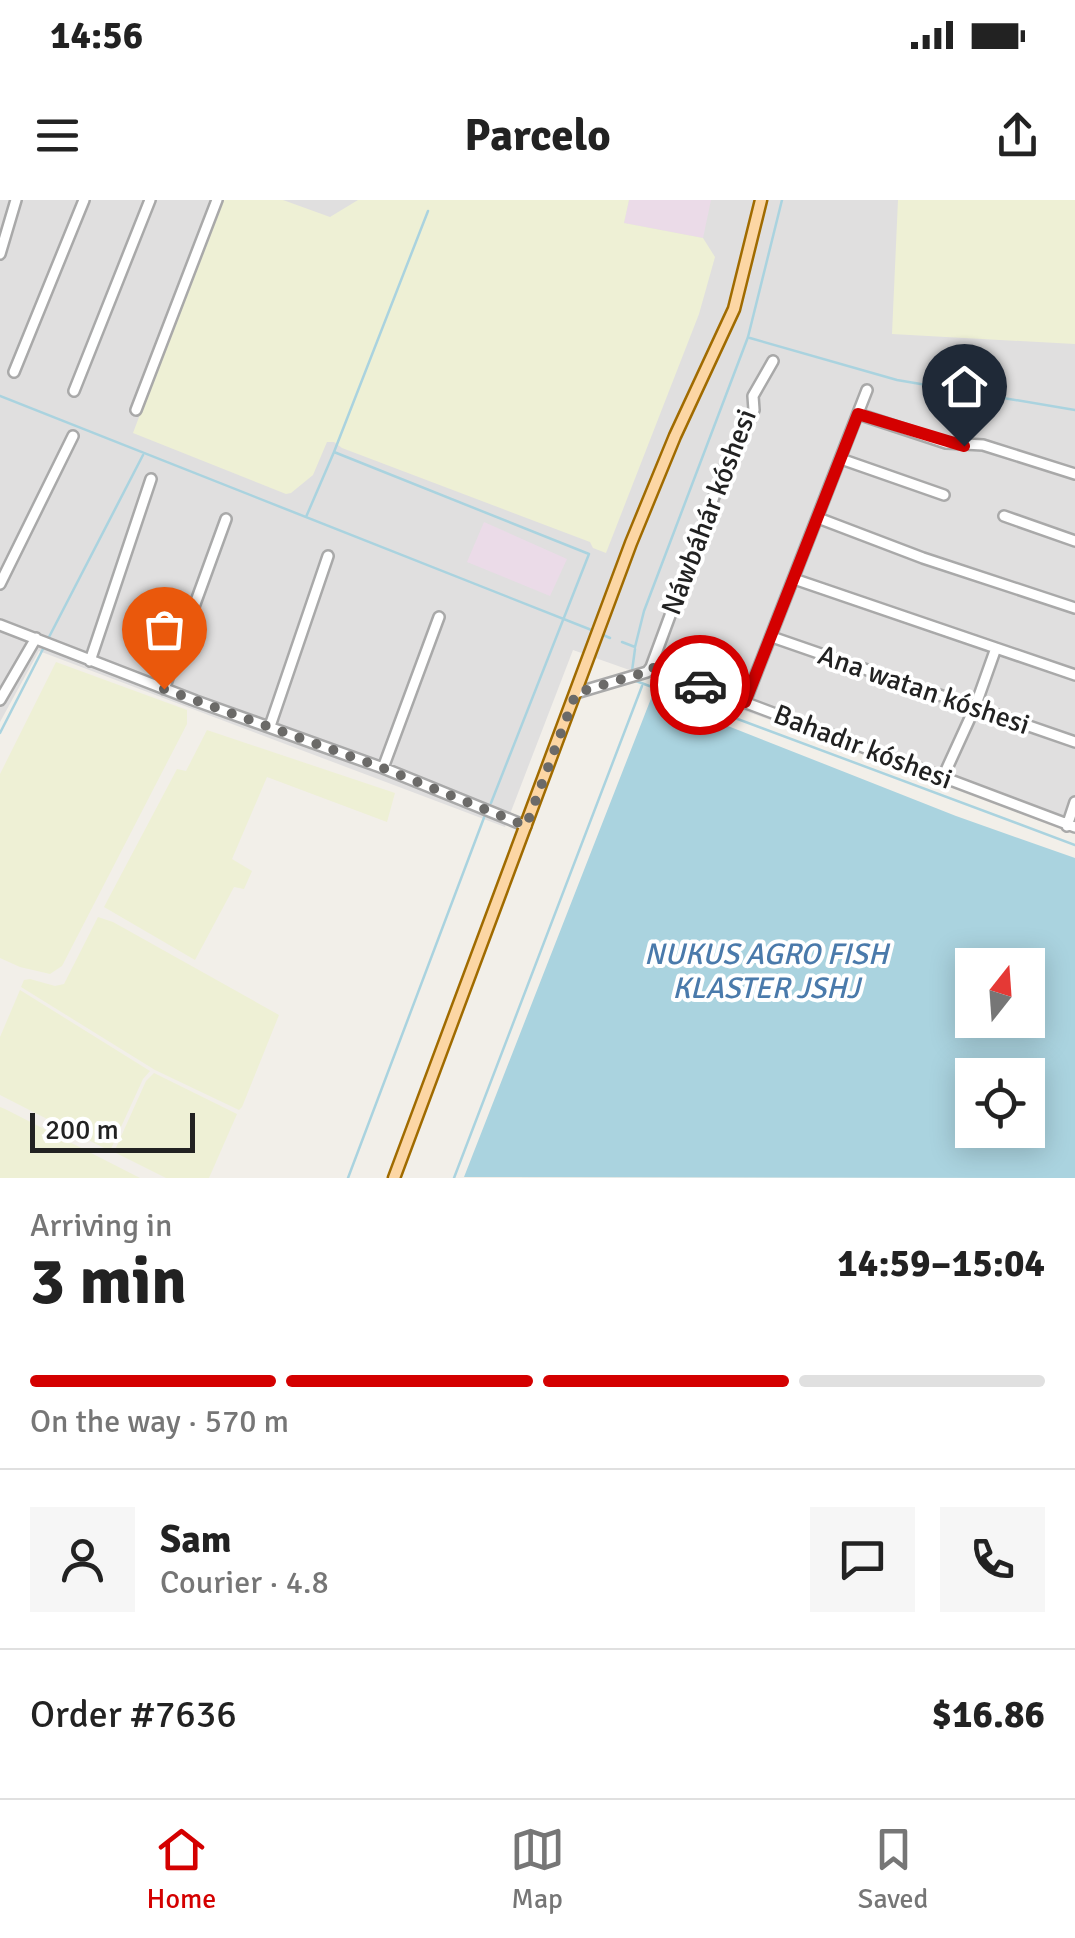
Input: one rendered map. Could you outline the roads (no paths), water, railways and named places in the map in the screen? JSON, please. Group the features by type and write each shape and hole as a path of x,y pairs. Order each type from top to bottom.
{"main road":[{"path":"394,1178 606,610 675,436 734,309 761,200"}],"street":[{"path":"0,254 16,200"},
{"path":"14,372 84,200"},
{"path":"74,391 150,200"},
{"path":"136,410 216,200"},
{"name":"Náwbáhár kóshesi","path":"651,667 728,459 746,429 754,410 754,396 773,361"},
{"path":"745,702 867,390"},
{"path":"858,414 946,443 984,444 1075,474"},
{"path":"0,584 73,436"},
{"path":"841,459 944,495"},
{"path":"90,661 151,479"},
{"path":"1004,516 1075,541"},
{"path":"818,518 923,558 1075,608"},
{"path":"164,689 226,519"},
{"path":"270,726 328,556"},
{"path":"794,579 1075,675"},
{"path":"383,768 439,617"},
{"path":"0,624 526,826"},
{"name":"Ana watan kóshesi","path":"772,637 1075,742"},
{"path":"0,700 36,638"},
{"path":"943,777 996,648"},
{"path":"576,693 646,672 651,667"},
{"name":"Bahadır kóshesi","path":"651,667 1071,826"},
{"path":"1071,826 1075,802"}],"water":[{"name":"NUKUS AGRO FISH KLASTER JSHJ","path":"652,696 956,816 1075,858 1075,1178 464,1177"}],"waterway":[{"path":"622,642 635,647 644,611 748,337 782,200"},
{"path":"428,211 334,452 589,554 491,803"},
{"path":"750,338 897,380 1075,410"},
{"path":"0,396 594,631"},
{"path":"306,517 334,452"},
{"path":"48,639 143,455"},
{"path":"601,634 610,638"},
{"path":"0,733 44,647"},
{"path":"632,671 635,649"},
{"path":"636,681 1075,845"},
{"path":"454,1178 642,686"},
{"path":"348,1178 485,815"}]}
